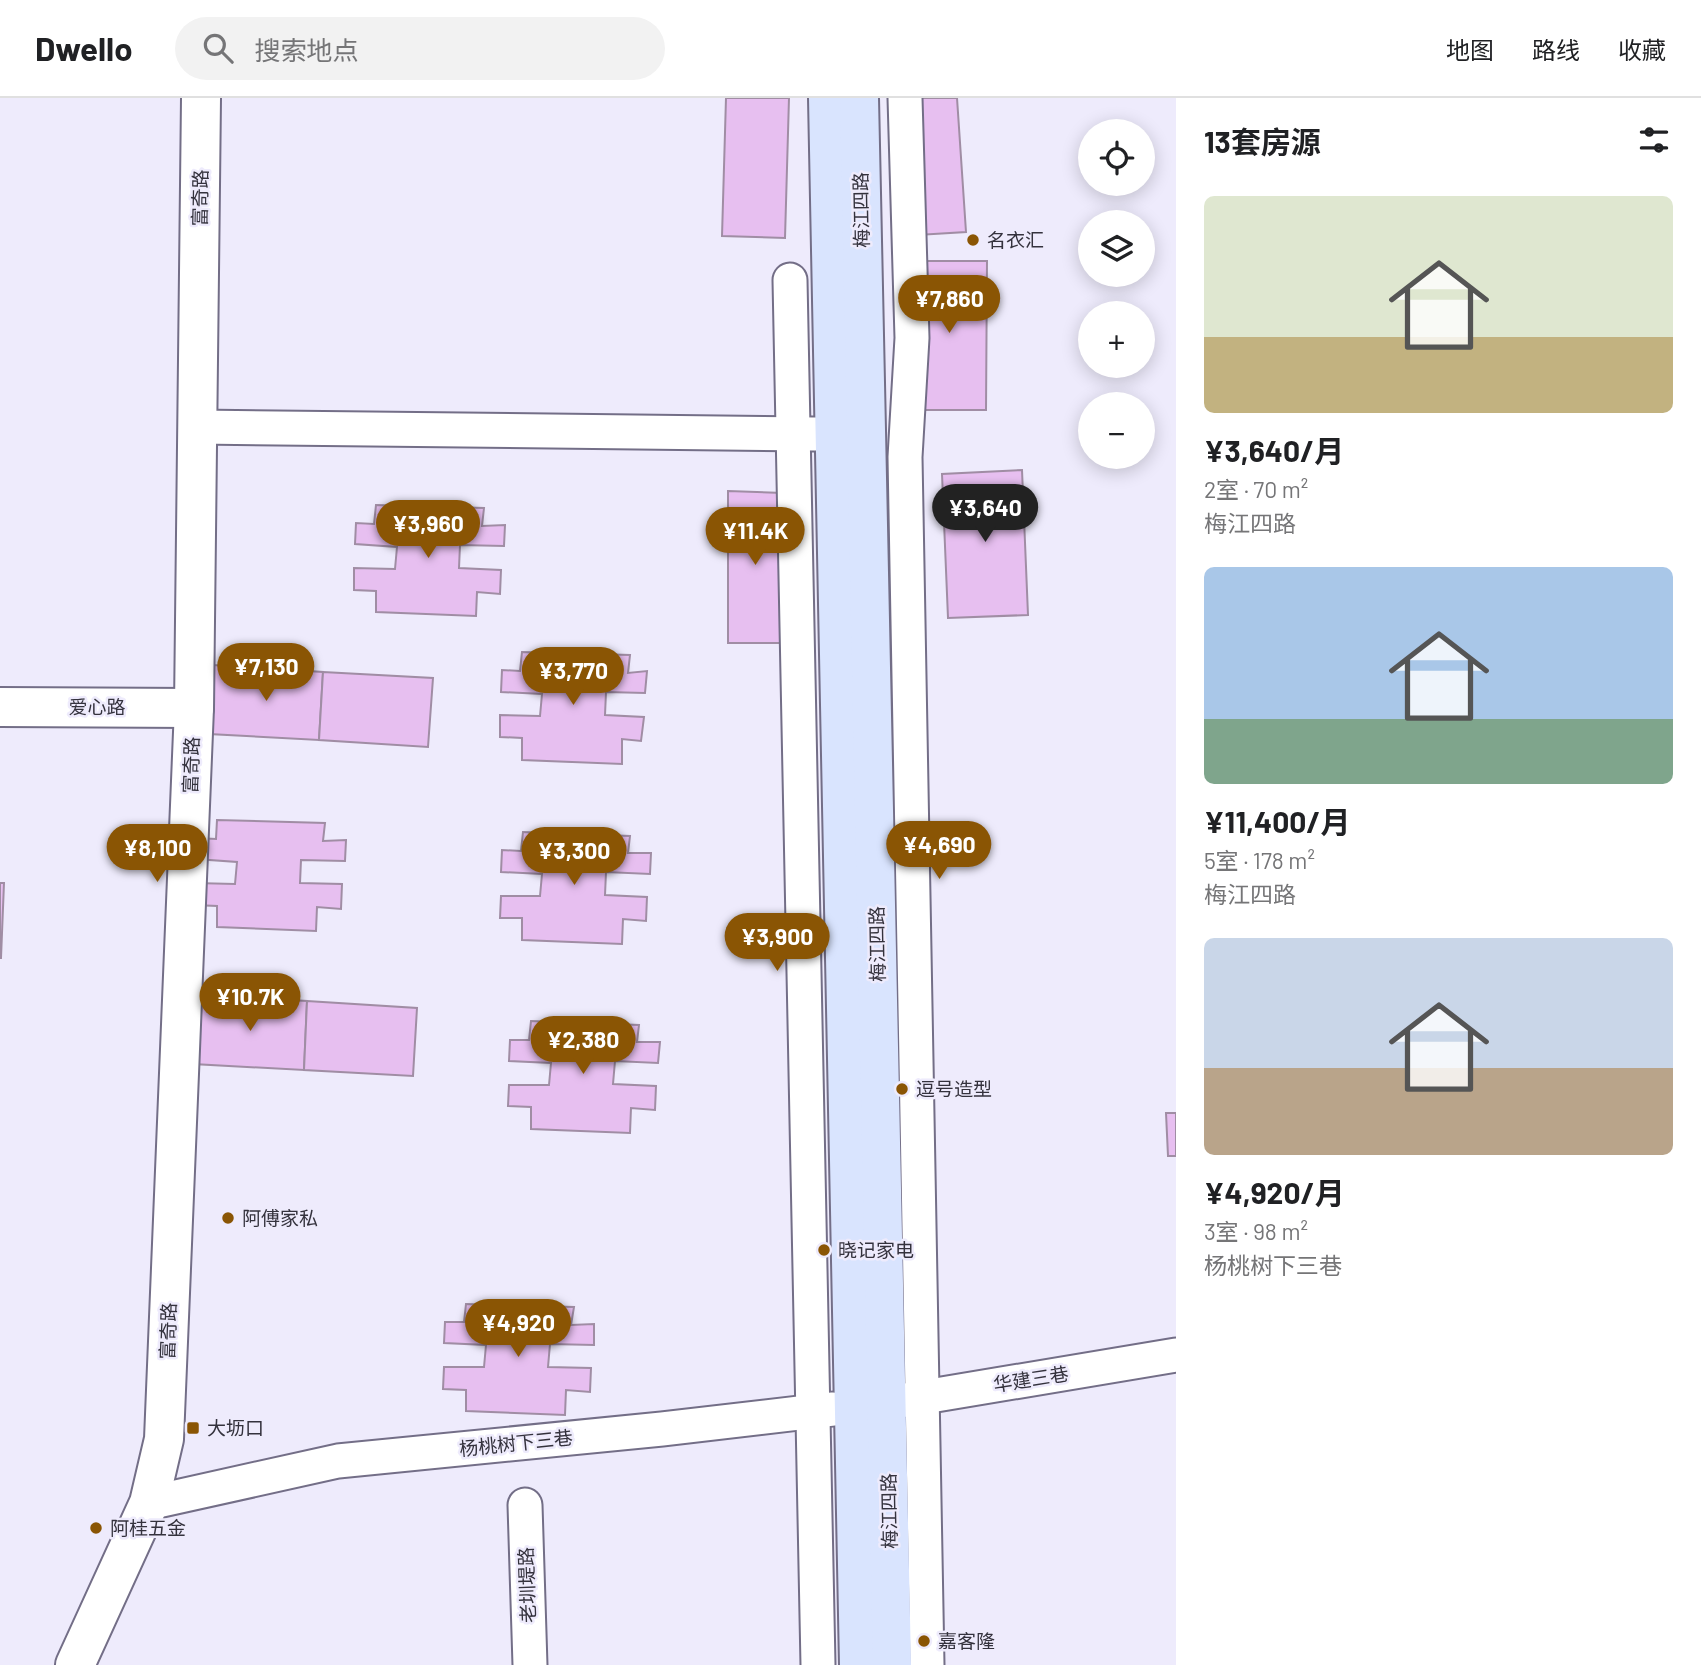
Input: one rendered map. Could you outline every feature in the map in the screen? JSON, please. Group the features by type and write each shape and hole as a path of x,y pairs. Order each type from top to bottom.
{"main road":[{"name":"梅江四路","path":"828,98 859,1665"},
{"name":"梅江四路","path":"859,98 892,1665"}],"street":[{"name":"富奇路","path":"75,1665 149,1503 164,1439 194,708 201,98"},
{"path":"905,98 912,338 905,471 927,1665"},
{"path":"790,280 818,1665"},
{"path":"197,426 866,435"},
{"name":"爱心路","path":"0,707 194,708"},
{"name":"华建三巷","path":"886,1403 1176,1355"},
{"name":"杨桃树下三巷","path":"149,1503 338,1461 662,1429 886,1403"},
{"name":"老圳堤路","path":"525,1505 530,1665"}],"building":[{"path":"726,98 789,98 785,238 722,236"},
{"path":"892,98 957,98 966,232 901,236"},
{"path":"912,261 987,261 986,410 912,410"},
{"path":"1022,470 1028,615 948,618 942,474"},
{"path":"728,491 783,493 781,643 728,643"},
{"path":"376,505 484,508 482,526 505,525 504,546 460,545 459,568 501,570 500,594 477,592 476,616 376,612 376,591 354,590 354,568 395,569 397,547 355,544 356,523 374,524"},
{"path":"522,652 630,655 628,673 647,671 645,693 606,692 605,715 644,717 641,741 622,739 622,764 522,760 522,738 500,737 500,715 540,716 542,694 501,692 502,670 520,671"},
{"path":"213,665 323,672 319,740 209,734"},
{"path":"323,672 433,678 428,747 319,740"},
{"path":"217,820 325,823 323,841 346,840 345,861 301,860 300,883 342,884 341,909 317,907 316,931 217,927 217,906 194,905 195,883 235,884 237,862 196,859 197,838 216,839"},
{"path":"523,832 630,836 628,853 651,853 650,874 606,872 605,895 647,897 646,921 623,919 622,944 522,940 522,918 500,918 501,896 540,896 542,874 501,872 502,850 521,851"},
{"path":"0,883 4,883 1,958 0,958"},
{"path":"197,995 307,1001 304,1070 193,1064"},
{"path":"307,1001 417,1008 413,1076 304,1070"},
{"path":"531,1021 639,1025 637,1042 660,1042 658,1063 615,1061 613,1084 656,1086 655,1110 631,1108 630,1133 531,1129 531,1107 508,1106 509,1085 549,1085 551,1063 509,1061 510,1040 529,1040"},
{"path":"1166,1113 1176,1113 1176,1156 1168,1156"},
{"path":"466,1304 574,1307 571,1325 594,1324 594,1345 550,1344 548,1367 591,1368 590,1392 566,1390 565,1415 466,1411 466,1390 443,1389 444,1367 484,1367 486,1345 444,1343 445,1322 464,1322"}],"place":[{"name":"名衣汇","path":"973,240"},
{"name":"逗号造型","path":"902,1089"},
{"name":"阿傅家私","path":"228,1218"},
{"name":"晓记家电","path":"824,1250"},
{"name":"大坜口","path":"193,1428"},
{"name":"阿桂五金","path":"96,1528"},
{"name":"嘉客隆","path":"924,1641"}]}
